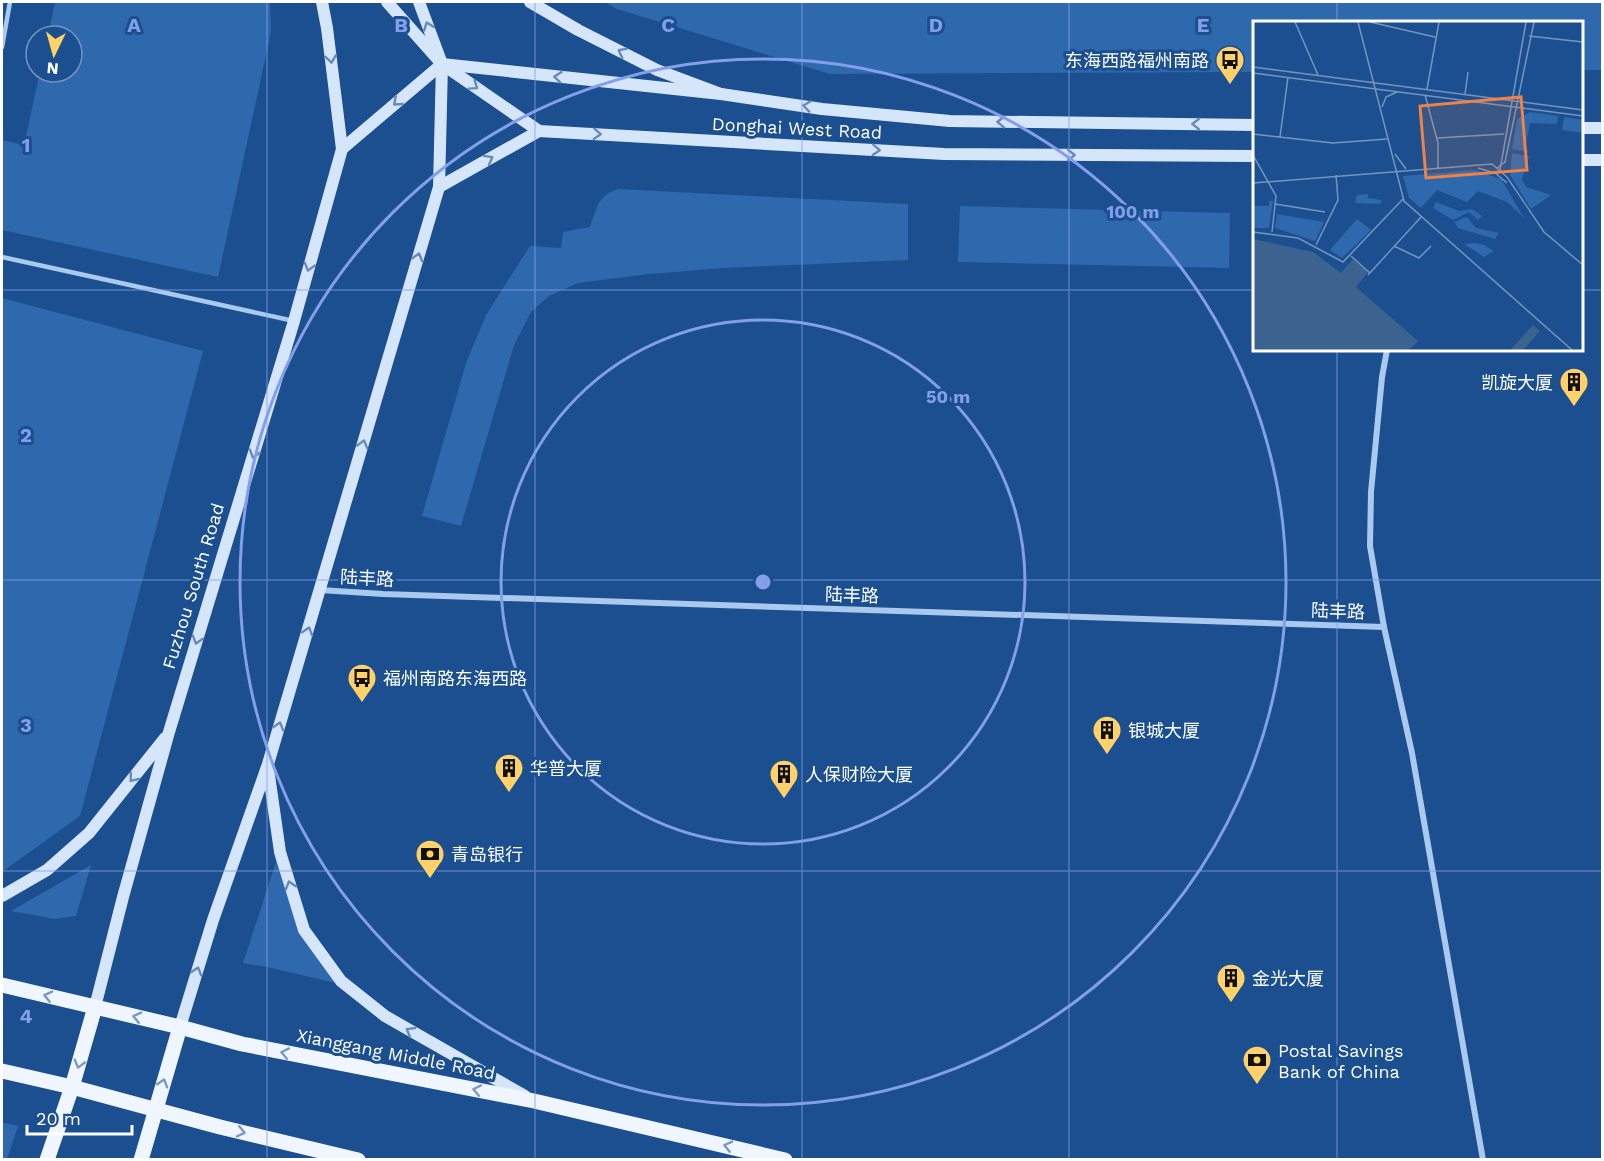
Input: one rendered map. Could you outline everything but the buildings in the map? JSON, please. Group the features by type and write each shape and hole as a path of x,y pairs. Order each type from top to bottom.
{"main road":[{"path":"322,2 342,149"},
{"path":"387,2 442,64 539,131 440,187"},
{"path":"141,1160 213,920 268,764 440,187 442,64 419,2"},
{"name":"Donghai West Road","path":"530,2 578,30 657,70 721,94 822,109 950,121 1253,125"},
{"path":"342,149 442,64 721,94"},
{"path":"1583,128 1602,128"},
{"name":"Donghai West Road","path":"539,131 944,154 1253,156"},
{"name":"Fuzhou South Road","path":"47,1160 72,1087 169,732 294,321 342,149"},
{"path":"1583,160 1602,160"},
{"path":"2,896 47,870 88,833 169,732"},
{"path":"268,764 280,852 304,930 341,981 385,1017 534,1101"},
{"name":"Xianggang Middle Road","path":"2,985 242,1044 534,1101 785,1160"},
{"path":"2,1071 358,1160"}],"street":[{"path":"1387,351 1382,377 1371,492 1370,546 1384,627 1412,753 1483,1160"},
{"name":"陆丰路","path":"320,591 1384,627"}],"lane":[{"path":"2,47 10,2"},
{"path":"2,257 294,321"}],"shaded area":[{"path":"55,2 270,2 271,32 218,277 2,230 2,140 24,145 37,84 84,84 84,24 50,24"},
{"path":"605,2 1602,2 1602,70 1583,70 1583,21 1253,21 1253,72 830,74 617,9"},
{"path":"618,189 908,204 908,260 723,268 649,274 578,283 549,296 531,312 514,345 461,526 422,516 466,363 486,315 530,246 561,248 563,232 590,227 596,208 602,199"},
{"path":"960,206 1230,213 1229,268 958,262"},
{"path":"2,298 203,351 80,816 2,872"},
{"path":"279,853 289,894 336,983 243,963"},
{"path":"91,865 76,916 55,919 11,911"},
{"path":"2,1122 18,1126 7,1159 2,1159"}],"place":[{"name":"东海西路福州南路","path":"1230,86"},
{"name":"凯旋大厦","path":"1574,408"},
{"name":"福州南路东海西路","path":"362,704"},
{"name":"银城大厦","path":"1107,756"},
{"name":"华普大厦","path":"509,794"},
{"name":"人保财险大厦","path":"784,800"},
{"name":"青岛银行","path":"430,880"},
{"name":"金光大厦","path":"1231,1004"},
{"name":"Postal Savings Bank of China","path":"1257,1086"}]}
